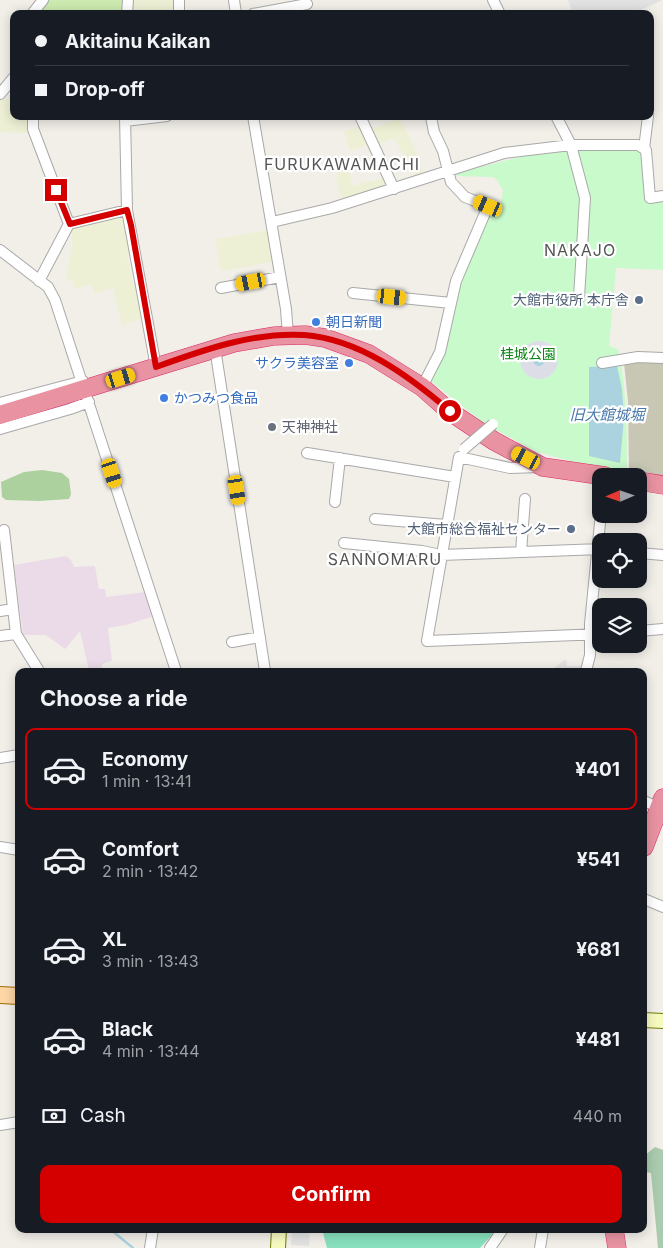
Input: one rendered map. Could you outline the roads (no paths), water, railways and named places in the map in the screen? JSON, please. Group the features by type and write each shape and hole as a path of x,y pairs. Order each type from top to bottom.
{"highway":[{"path":"0,415 86,390 216,348 256,338 288,335 325,338 369,354 422,387 450,411 494,442 543,466 592,474"},
{"path":"648,482 663,485"},
{"path":"647,837 657,804"},
{"path":"615,1233 617,1248"}],"main road":[{"path":"0,995 15,996"}],"street":[{"path":"35,10 43,0"},
{"path":"280,10 308,6"},
{"path":"0,94 10,82"},
{"path":"33,120 33,129 70,224"},
{"path":"125,120 127,210 156,367"},
{"path":"254,120 272,222 288,335"},
{"path":"362,120 394,189"},
{"path":"422,387 440,352 456,281 488,206 465,196 451,182 432,120"},
{"path":"558,120 571,145 585,198 579,298"},
{"path":"644,149 648,120"},
{"path":"272,222 332,208 504,153 571,145 638,145 646,150 650,198 663,196"},
{"path":"39,281 70,224 127,210"},
{"path":"0,250 48,287 55,300 86,390 175,668"},
{"path":"221,288 280,277"},
{"path":"353,292 451,303"},
{"path":"216,348 265,668"},
{"path":"602,363 638,357 663,358"},
{"path":"0,403 86,390"},
{"path":"0,429 70,409 86,390"},
{"path":"493,424 461,453 446,525 427,641 590,634"},
{"path":"307,453 455,477"},
{"path":"461,453 510,468 543,466"},
{"path":"335,502 340,458"},
{"path":"521,552 525,500"},
{"path":"375,519 446,525"},
{"path":"4,530 2,545 16,634 37,668"},
{"path":"344,543 422,551 441,555 592,549"},
{"path":"647,554 663,555"},
{"path":"587,668 590,655 590,634 595,588"},
{"path":"0,610 13,609"},
{"path":"647,630 663,629"},
{"path":"0,636 16,634"},
{"path":"232,642 260,637"},
{"path":"0,758 15,756"},
{"path":"0,847 15,849"},
{"path":"647,900 663,906"},
{"path":"647,1020 663,1021"},
{"path":"0,1125 15,1123"},
{"path":"150,1248 152,1233"},
{"path":"278,1248 279,1233"},
{"path":"490,1248 500,1233"},
{"path":"540,1248 542,1233"}],"water":[{"path":"539,354 545,360 539,366 533,360"},
{"name":"旧大館城堀","path":"617,366 622,389 624,417 620,463 589,456 589,367"}],"waterway":[{"path":"115,1233 133,1248"}],"place":[{"name":"大館市役所 本庁舎","path":"639,300"},
{"name":"朝日新聞","path":"316,322"},
{"name":"サクラ美容室","path":"349,363"},
{"name":"かつみつ食品","path":"164,398"},
{"name":"天神神社","path":"272,427"},
{"name":"大館市総合福祉センター","path":"571,529"}],"district":[{"name":"FURUKAWAMACHI","path":"342,164"},
{"name":"NAKAJO","path":"580,250"},
{"name":"SANNOMARU","path":"385,559"}],"park label":[{"name":"桂城公園","path":"528,354"}]}
